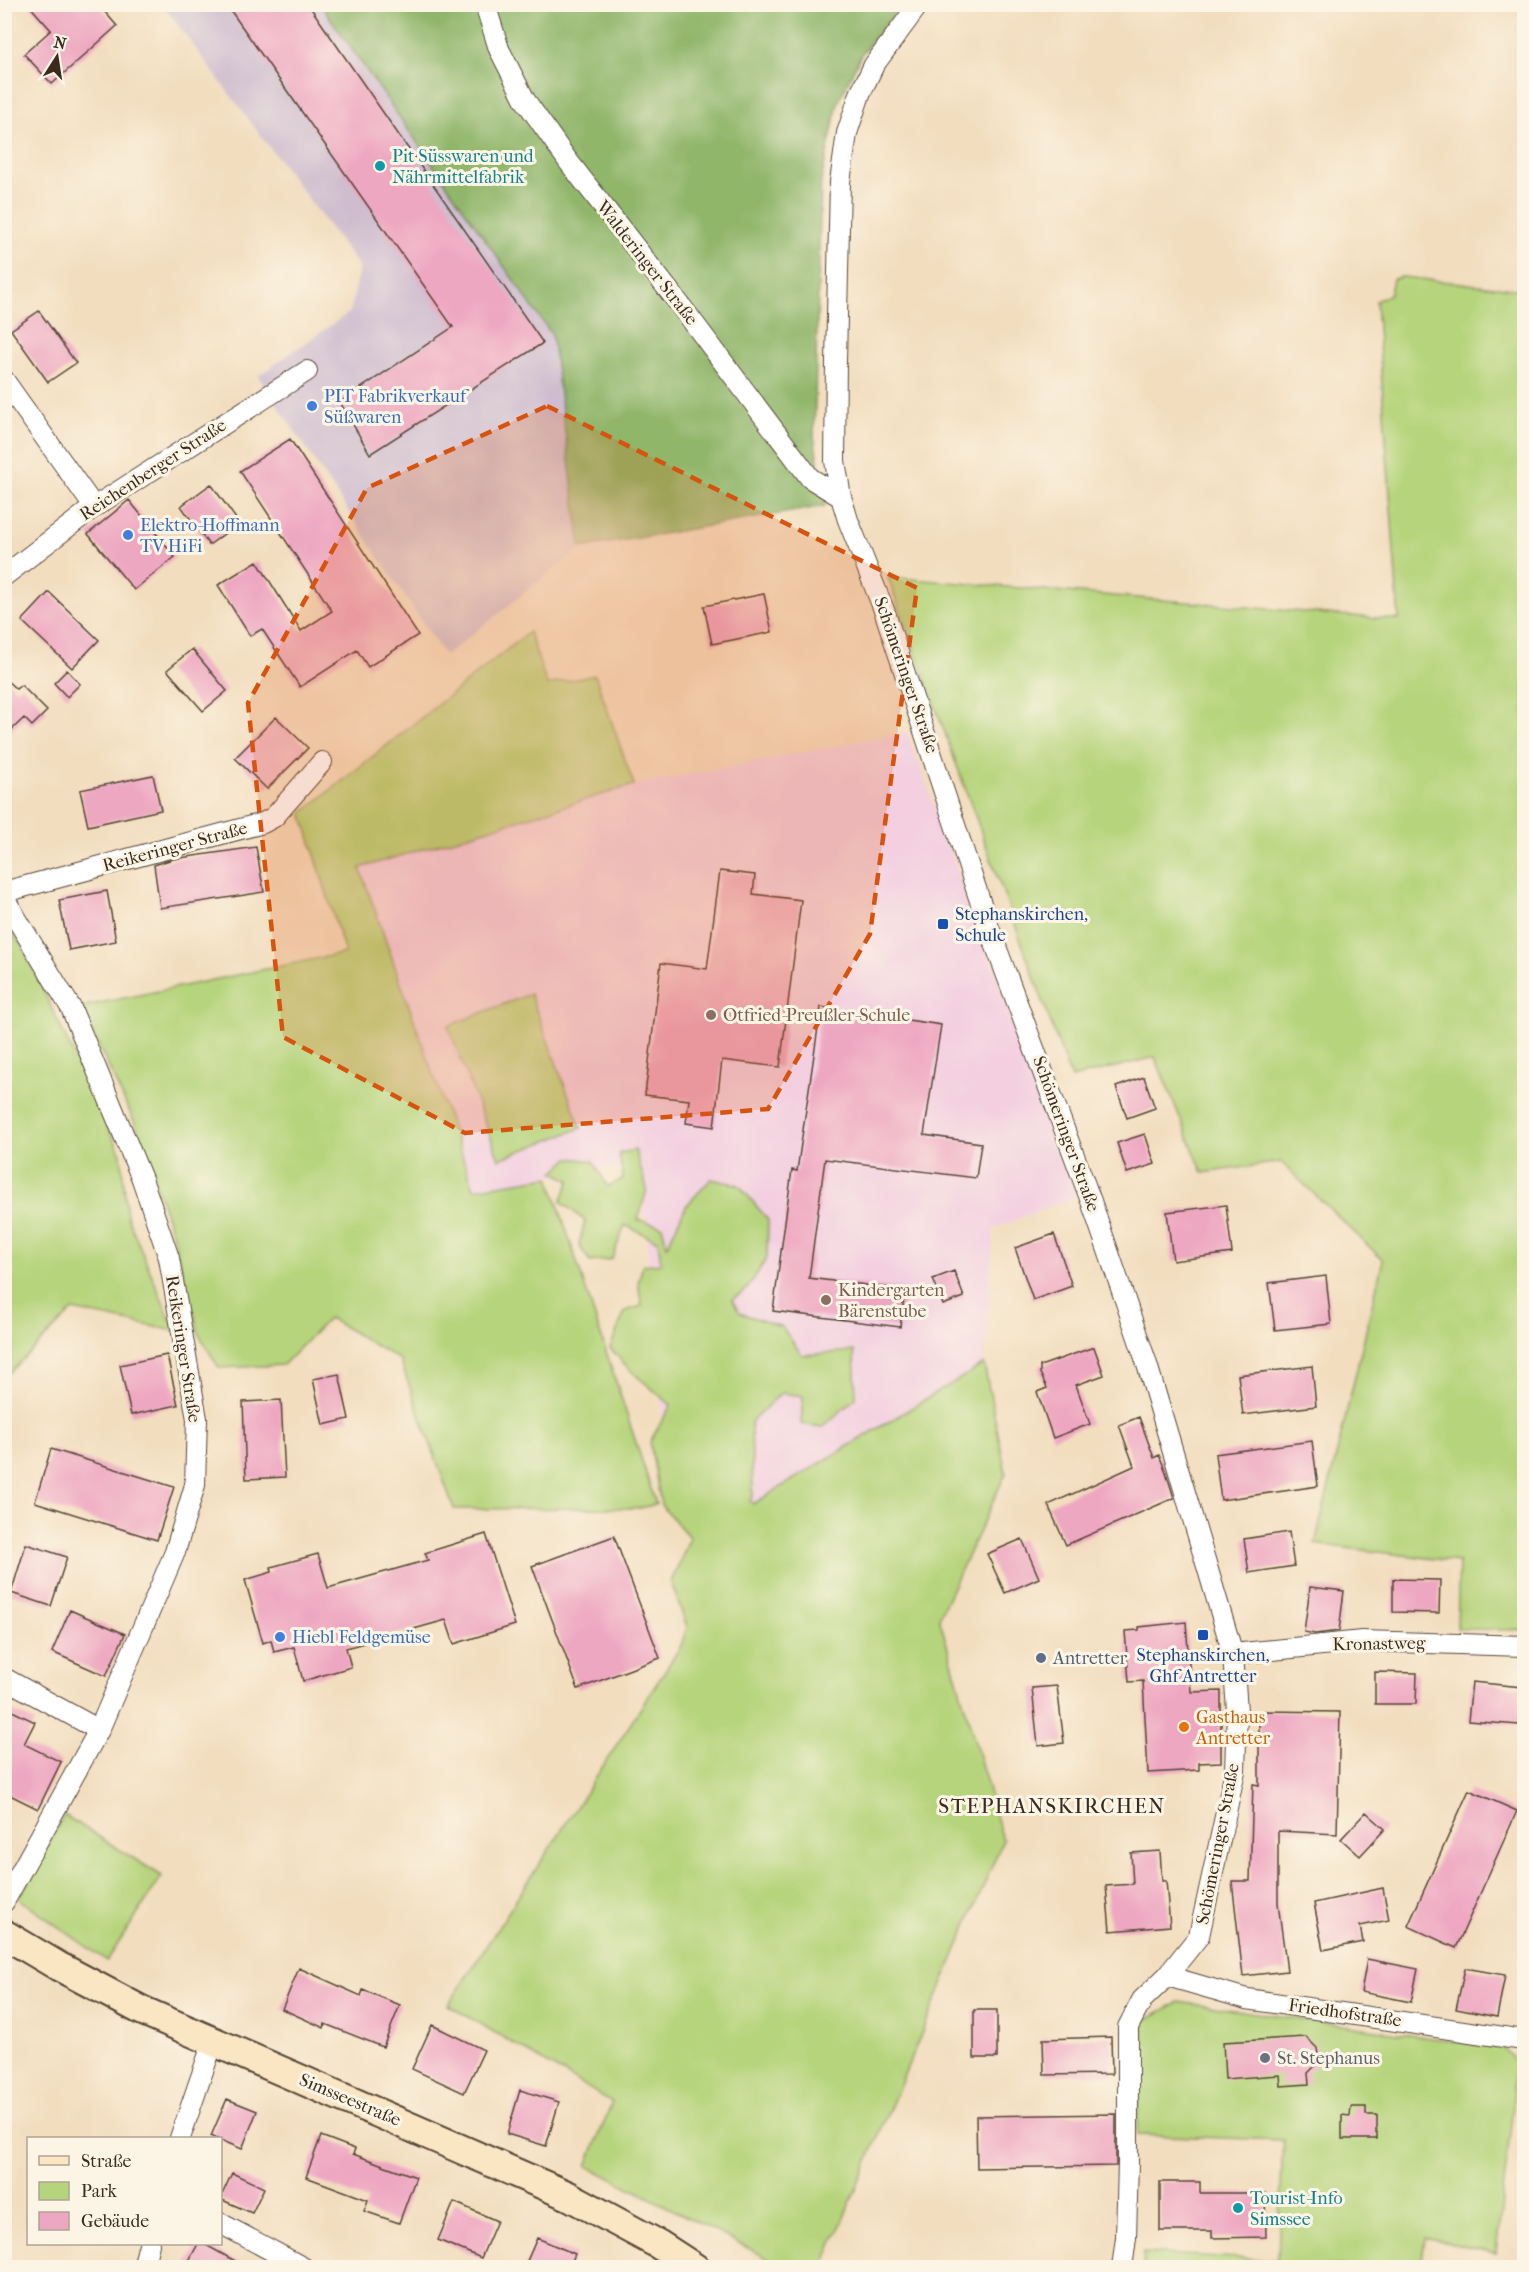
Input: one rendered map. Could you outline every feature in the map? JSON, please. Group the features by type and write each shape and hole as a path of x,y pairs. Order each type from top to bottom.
{"main road":[{"name":"Simsseestraße","path":"7,1944 213,2043 384,2114 569,2196 658,2244 695,2268"}],"street":[{"name":"Walderinger Straße","path":"486,4 499,49 525,100 568,162 681,306 810,478 841,497"},
{"name":"Schömeringer Straße","path":"919,4 874,64 860,94 847,133 840,182 836,361 835,461 841,497 884,610 988,925 1059,1114 1146,1361 1233,1654 1237,1711 1235,1772 1199,1936 1167,1976 1142,2000 1128,2027 1128,2162 1122,2268"},
{"name":"Reichenberger Straße","path":"4,576 94,507 307,371"},
{"path":"4,380 94,507"},
{"name":"Reikeringer Straße","path":"4,892 263,824 274,818 322,762"},
{"name":"Reikeringer Straße","path":"4,898 71,1008 142,1179 169,1258 197,1419 195,1485 175,1552 99,1730 4,1902"},
{"name":"Kronastweg","path":"1233,1654 1362,1641 1524,1646"},
{"path":"4,1678 99,1730"},
{"name":"Friedhofstraße","path":"1167,1976 1247,1999 1524,2040"},
{"path":"181,2137 213,2043"},
{"path":"222,2224 304,2268"},
{"path":"142,2268 148,2245"}],"highlighted area":[{"path":"547,406 917,588 870,934 768,1109 465,1133 283,1037 248,703 367,488"}],"shaded area":[{"path":"163,5 321,5 552,335 581,548 445,656 258,376 350,312 360,268"},
{"name":"Otfried-Preußler-Schule","path":"907,732 1077,1196 994,1228 984,1364 754,1505 663,1420 640,1163 474,1189 360,867 634,785"}],"green space":[{"path":"321,5 902,5 862,53 838,103 821,181 814,436 825,506 581,548 552,335"},
{"path":"1402,277 1524,290 1524,1630 1457,1629 1459,1562 1315,1544 1383,1260 1281,1162 1203,1173 1155,1057 1071,1078 888,577 1399,620 1376,301 1390,294 1393,279"},
{"path":"529,632 547,685 595,675 634,785 360,868 474,1189 549,1177 656,1504 641,1508 454,1509 400,1360 329,1318 283,1365 219,1368 200,1336 173,1236 135,1123 80,1007 345,953 302,813"},
{"path":"4,922 22,946 121,1154 127,1216 175,1331 73,1310 5,1377"},
{"path":"530,994 581,1128 499,1159 448,1026"},
{"path":"635,1150 647,1189 638,1220 662,1226 667,1246 686,1206 711,1179 739,1185 768,1220 767,1258 747,1289 732,1300 740,1313 782,1327 802,1355 854,1351 856,1398 822,1427 801,1424 803,1396 781,1393 751,1422 753,1495 750,1501 753,1504 984,1364 1006,1473 939,1617 1003,1840 823,2267 785,2267 587,2166 612,2102 448,2005 681,1646 687,1627 671,1582 690,1538 661,1505 650,1442 671,1405 631,1371 610,1348 625,1311 642,1306 638,1283 643,1265 661,1263 658,1241 625,1225 612,1259 590,1262 579,1245 585,1221 561,1201 570,1180 554,1172 569,1158 593,1161 608,1187 623,1179 619,1153"},
{"path":"64,1815 162,1876 107,1961 19,1899"},
{"path":"1178,2002 1503,2048 1515,2061 1513,2106 1496,2253 1425,2238 1421,2267 1144,2267 1143,2253 1278,2260 1283,2140 1137,2135 1141,2050 1145,2020"}],"building":[{"path":"28,4 98,4 117,26 52,84 24,54 51,30"},
{"name":"Pit Süsswaren und Nährmittelfabrik","path":"226,4 308,4 543,343 370,454 340,402 453,327"},
{"path":"39,311 76,363 48,382 11,330"},
{"path":"290,439 418,635 368,667 357,650 300,687 262,629 250,636 218,585 257,561 301,631 332,611 240,471"},
{"path":"211,484 239,523 209,545 181,506"},
{"path":"129,500 175,557 134,590 88,534"},
{"path":"49,592 99,640 72,668 22,621"},
{"path":"764,594 772,632 712,644 704,606"},
{"path":"192,649 227,691 203,711 167,670"},
{"path":"67,670 80,684 67,697 54,683"},
{"path":"4,678 16,689 21,685 47,711 32,726 24,718 4,737"},
{"path":"276,717 308,748 267,789 235,758"},
{"path":"153,775 161,810 88,826 80,790"},
{"path":"256,847 264,892 160,908 154,865 173,859"},
{"path":"720,871 755,875 753,894 801,900 780,1067 722,1060 714,1127 686,1123 689,1100 645,1095 661,963 707,969"},
{"path":"107,891 116,941 69,950 59,900"},
{"path":"821,1007 941,1025 924,1135 981,1143 976,1178 825,1159 809,1278 905,1290 900,1327 773,1311 792,1170 797,1171"},
{"path":"1144,1077 1155,1108 1127,1118 1116,1087"},
{"path":"1145,1134 1155,1164 1127,1173 1117,1143"},
{"path":"1226,1205 1232,1253 1173,1261 1167,1212"},
{"path":"1054,1234 1072,1286 1033,1300 1015,1248"},
{"path":"954,1271 964,1297 943,1305 933,1279"},
{"path":"1326,1276 1331,1324 1275,1330 1269,1283"},
{"path":"1094,1347 1104,1375 1076,1385 1090,1424 1053,1438 1037,1392 1047,1388 1040,1373 1040,1366"},
{"path":"167,1355 178,1405 131,1415 120,1365"},
{"path":"1312,1366 1316,1406 1243,1415 1238,1375"},
{"path":"339,1374 349,1419 323,1425 313,1379"},
{"path":"281,1400 285,1477 246,1479 243,1402"},
{"path":"1139,1417 1154,1458 1159,1455 1174,1498 1066,1545 1048,1505 1134,1466 1119,1425"},
{"path":"1312,1441 1318,1486 1221,1500 1215,1454"},
{"path":"51,1449 174,1487 157,1540 35,1502"},
{"path":"1289,1532 1294,1566 1249,1573 1244,1539"},
{"path":"486,1534 515,1625 454,1644 446,1620 346,1648 351,1667 303,1681 294,1647 274,1652 271,1640 263,1643 245,1580 272,1572 271,1567 318,1554 328,1588 428,1560 425,1553"},
{"path":"614,1536 660,1658 578,1689 532,1566"},
{"path":"1022,1539 1039,1578 1005,1593 987,1554"},
{"path":"26,1544 67,1557 51,1606 11,1593"},
{"path":"1393,1579 1440,1580 1439,1613 1393,1612"},
{"path":"1310,1587 1344,1591 1339,1631 1315,1634 1304,1632"},
{"path":"70,1610 125,1634 106,1676 52,1652"},
{"name":"Gasthaus Antretter","path":"1186,1622 1191,1692 1221,1691 1221,1762 1199,1763 1199,1770 1148,1773 1143,1681 1129,1682 1125,1631 1139,1630 1139,1627"},
{"path":"1375,1672 1417,1673 1416,1704 1375,1704"},
{"path":"1472,1682 1522,1687 1519,1725 1468,1721"},
{"path":"1057,1686 1064,1743 1038,1746 1032,1688"},
{"path":"4,1707 35,1722 24,1744 61,1762 38,1809 4,1792"},
{"path":"1259,1711 1340,1712 1337,1834 1278,1831 1278,1903 1287,1971 1243,1976 1232,1881 1250,1881 1253,1784 1259,1785"},
{"path":"1469,1790 1517,1811 1456,1948 1408,1926"},
{"path":"1366,1812 1385,1829 1360,1856 1341,1839"},
{"path":"1160,1851 1162,1881 1166,1881 1170,1926 1110,1931 1106,1886 1133,1884 1131,1853"},
{"path":"1383,1888 1389,1920 1360,1926 1363,1942 1323,1950 1314,1903"},
{"path":"1367,1959 1418,1969 1411,2002 1361,1992"},
{"path":"299,1968 361,1996 363,1990 400,2005 383,2047 325,2024 324,2028 282,2009"},
{"path":"1465,1968 1505,1975 1497,2017 1456,2009"},
{"path":"974,2010 997,2010 997,2058 974,2058"},
{"path":"432,2025 484,2050 464,2093 412,2069"},
{"path":"1111,2037 1112,2074 1044,2075 1043,2039"},
{"name":"St. Stephanus","path":"1306,2037 1317,2048 1319,2062 1308,2073 1309,2084 1281,2086 1280,2075 1225,2079 1223,2042"},
{"path":"520,2090 559,2102 546,2146 507,2134"},
{"path":"227,2099 257,2111 242,2149 222,2141 222,2137 211,2136"},
{"path":"1351,2107 1366,2107 1366,2115 1377,2115 1377,2139 1342,2139 1342,2115 1350,2116"},
{"path":"1116,2114 1116,2166 977,2168 976,2116"},
{"path":"321,2136 355,2149 353,2154 416,2177 399,2223 364,2211 368,2200 306,2177"},
{"path":"232,2173 264,2188 252,2213 222,2200 222,2195"},
{"path":"1160,2182 1200,2182 1200,2193 1265,2193 1266,2237 1212,2238 1212,2231 1160,2231"},
{"path":"454,2202 497,2221 481,2258 438,2240"},
{"path":"537,2238 575,2254 569,2268 524,2268"},
{"path":"197,2245 206,2245 248,2268 185,2268"}],"place":[{"name":"Pit Süsswaren und Nährmittelfabrik","path":"380,166"},
{"name":"PIT Fabrikverkauf Süßwaren","path":"312,406"},
{"name":"Elektro-Hoffmann TV HiFi","path":"128,535"},
{"name":"Stephanskirchen, Schule","path":"943,924"},
{"name":"Otfried-Preußler-Schule","path":"711,1015"},
{"name":"Kindergarten Bärenstube","path":"826,1300"},
{"name":"Stephanskirchen, Ghf Antretter","path":"1203,1635"},
{"name":"Hiebl Feldgemüse","path":"280,1637"},
{"name":"Antretter","path":"1041,1658"},
{"name":"Gasthaus Antretter","path":"1184,1727"},
{"name":"St. Stephanus","path":"1265,2058"},
{"name":"Tourist-Info Simssee","path":"1238,2208"}],"district":[{"name":"STEPHANSKIRCHEN","path":"1052,1806"}]}
